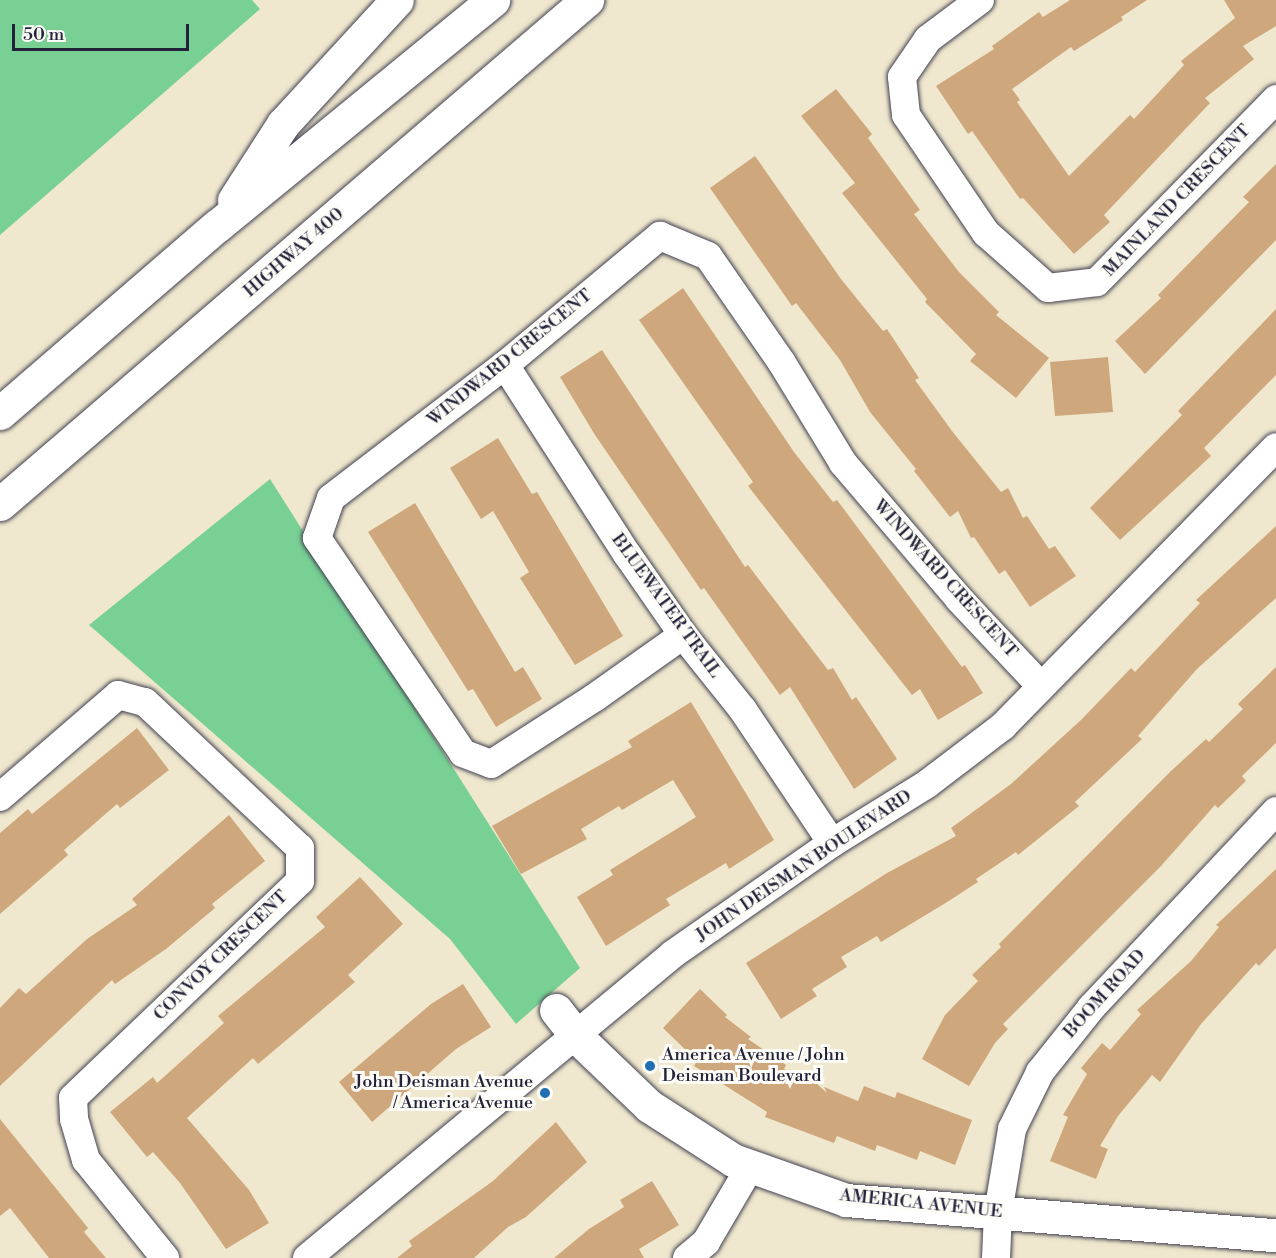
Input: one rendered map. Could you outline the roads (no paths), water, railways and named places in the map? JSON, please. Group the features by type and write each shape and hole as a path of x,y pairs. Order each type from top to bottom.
{"main road":[{"path":"217,226 283,124 397,0"},
{"path":"0,413 217,226 493,0"},
{"name":"HIGHWAY 400","path":"0,504 586,3"},
{"name":"AMERICA AVENUE","path":"556,1010 577,1037 649,1106 750,1167 846,1200 1276,1235"}],"street":[{"name":"MAINLAND CRESCENT","path":"980,0 928,39 902,76 906,116 986,233 1048,288 1097,282 1276,99"},
{"name":"WINDWARD CRESCENT","path":"683,635 594,698 491,764 463,753 317,537 332,498 505,365 660,236 708,256 782,363 843,463 959,599 1040,685"},
{"name":"BLUEWATER TRAIL","path":"505,365 683,635 743,710 831,843"},
{"name":"JOHN DEISMAN BOULEVARD","path":"307,1258 577,1037 673,954 831,843 927,784 1003,726 1040,685 1276,447"},
{"name":"CONVOY CRESCENT","path":"0,797 118,695 146,702 300,848 300,881 73,1098 74,1119 86,1160 165,1258"},
{"name":"BOOM ROAD","path":"996,1258 998,1213 1012,1129 1040,1072 1091,1008 1276,811"},
{"path":"687,1258 706,1242 750,1167"}],"place":[{"name":"America Avenue / John Deisman Boulevard","path":"650,1066"},
{"name":"John Deisman Avenue / America Avenue","path":"545,1093"}]}
